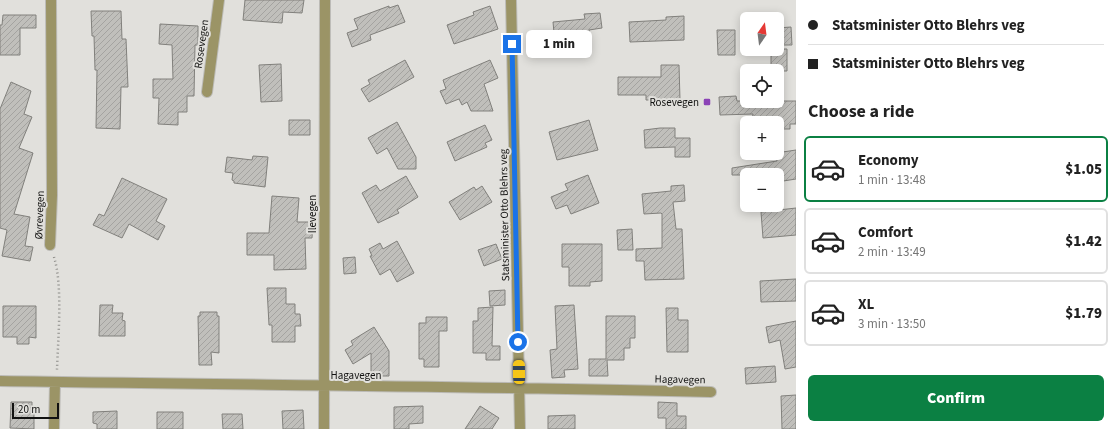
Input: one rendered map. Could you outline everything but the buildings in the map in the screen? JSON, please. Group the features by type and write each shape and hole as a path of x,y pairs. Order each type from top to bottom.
{"street":[{"name":"Øvrevegen","path":"50,245 52,195 51,0"},
{"name":"Rosevegen","path":"207,92 219,0"},
{"name":"Ilevegen","path":"324,429 325,0"},
{"name":"Statsminister Otto Blehrs veg","path":"511,0 520,429"},
{"name":"Hagavegen","path":"0,381 324,387 519,387 712,392"},
{"path":"54,429 55,382"}],"path":[{"name":"Øvrevegen","path":"50,245 56,265 58,304 57,370 55,382"}],"place":[{"name":"Rosevegen","path":"707,102"}],"route":[{"path":"512,44 518,342"}]}
